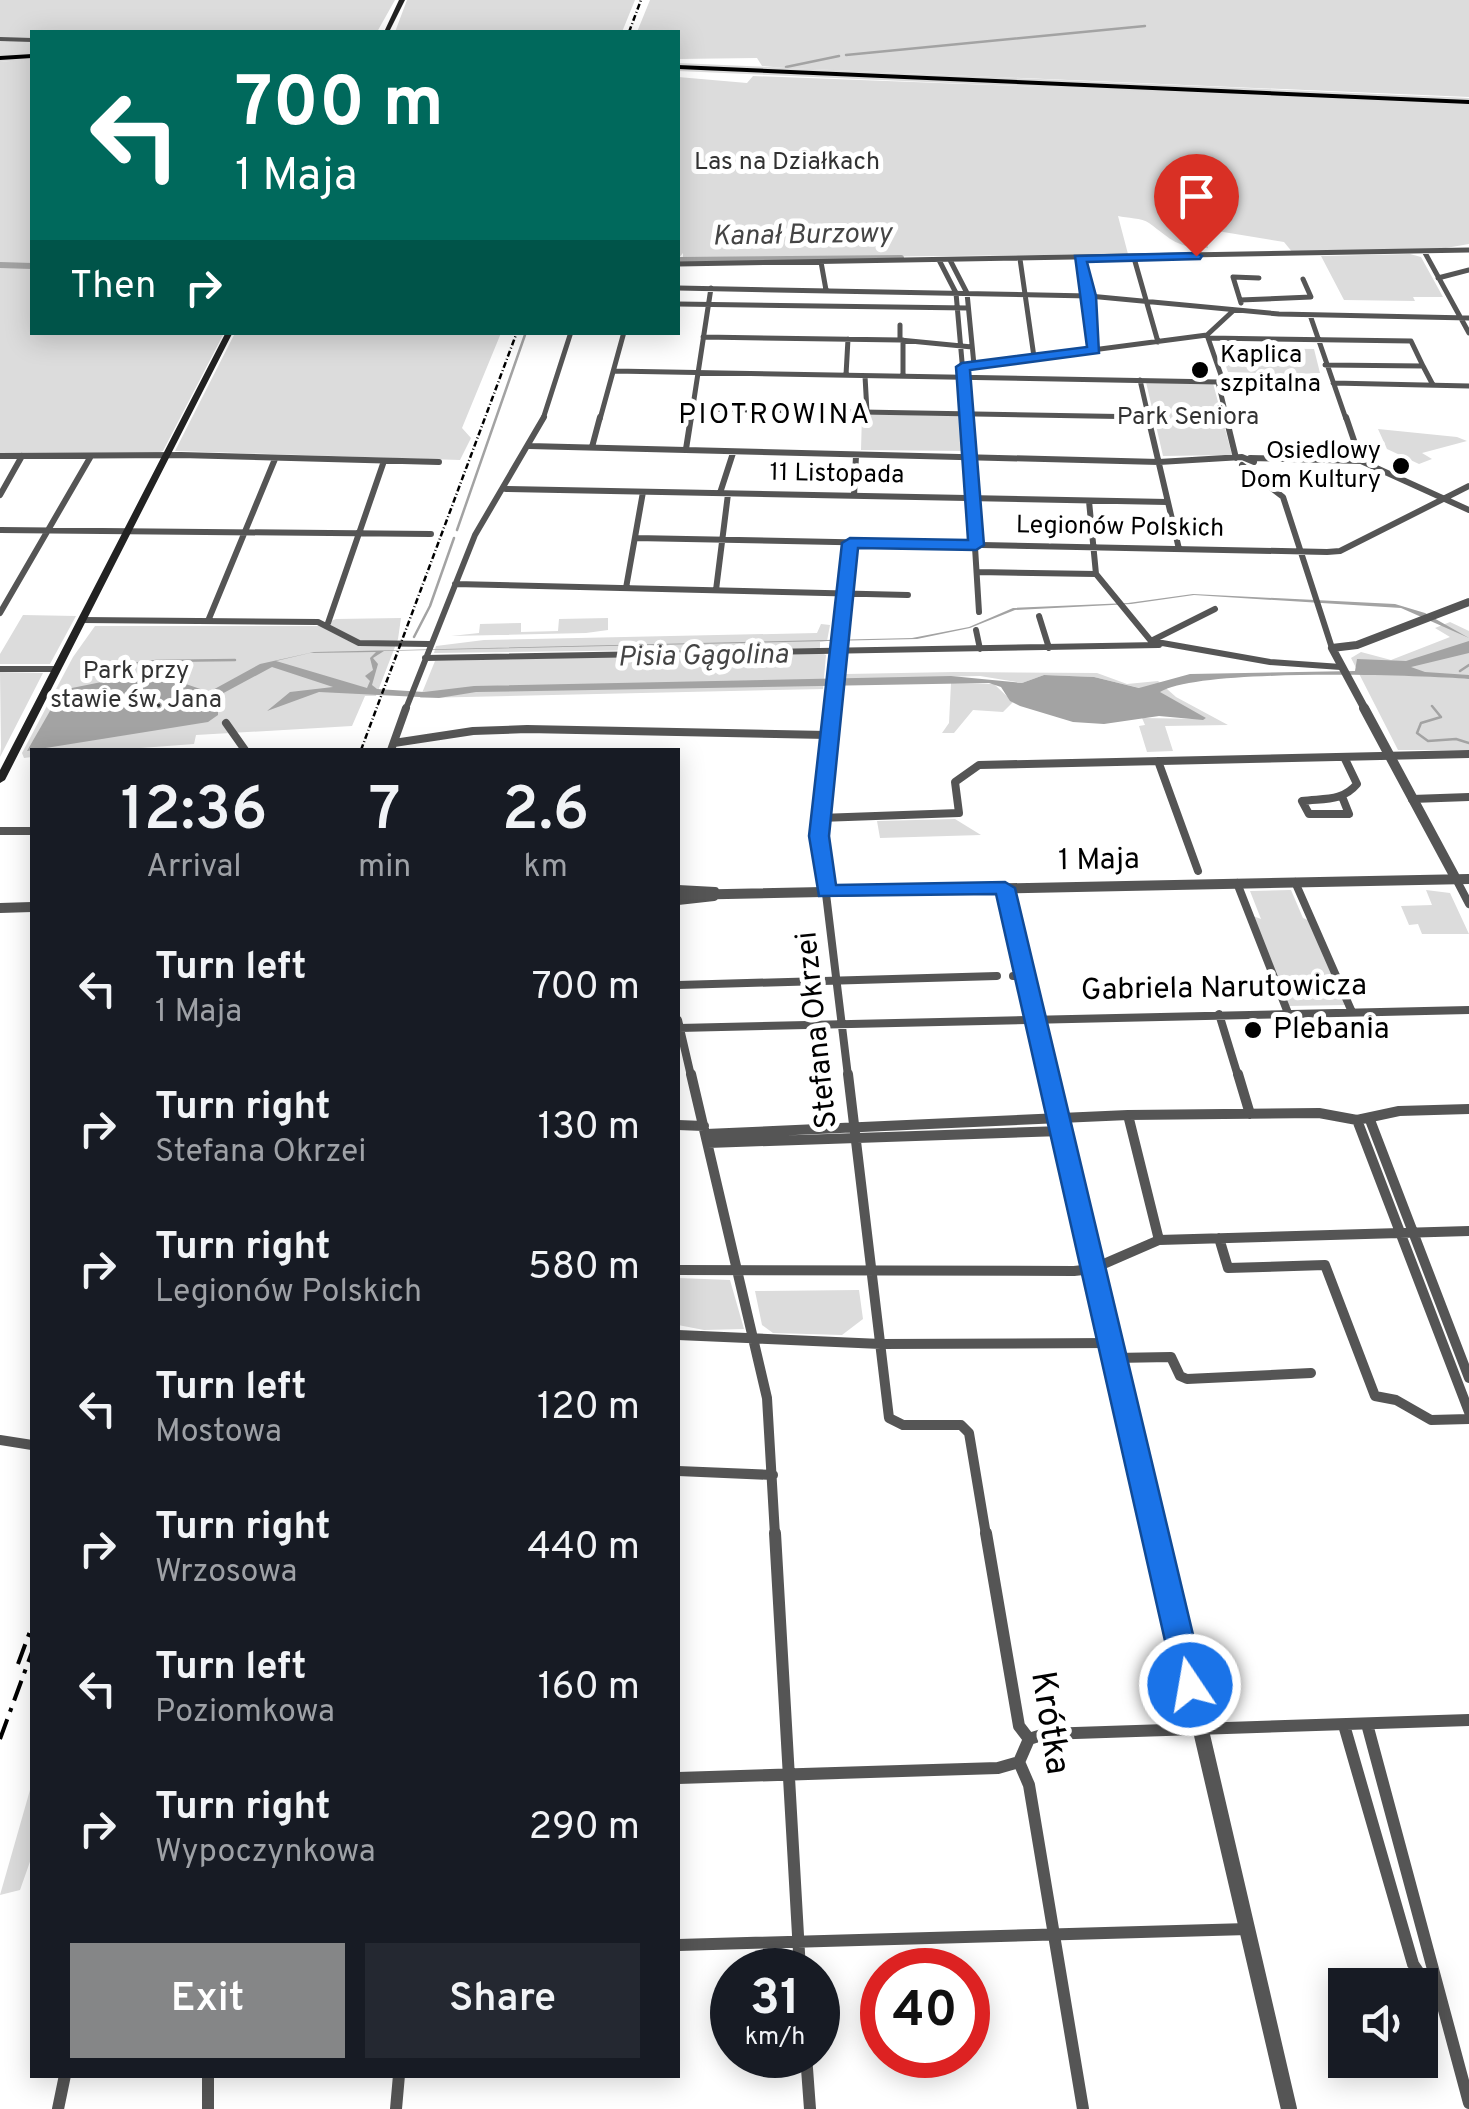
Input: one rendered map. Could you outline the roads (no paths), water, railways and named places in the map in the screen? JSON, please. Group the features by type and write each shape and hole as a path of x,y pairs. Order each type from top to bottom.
{"main road":[{"path":"387,30 402,0"},
{"path":"0,58 30,56"},
{"path":"680,68 1469,101"},
{"path":"0,780 228,335"}],"street":[{"path":"0,39 30,40"},
{"path":"680,264 1469,250"},
{"path":"1424,251 1469,334"},
{"path":"1134,258 1158,342"},
{"path":"1020,259 1034,358"},
{"path":"1080,259 1089,296 1094,350"},
{"path":"939,260 956,293 978,612"},
{"path":"950,260 967,293 974,365"},
{"path":"821,262 826,290"},
{"path":"1438,278 1469,270"},
{"path":"1243,310 1232,277 1258,278"},
{"path":"1240,300 1311,298 1303,278"},
{"path":"680,288 1089,296 1310,316 1469,318"},
{"path":"686,448 712,288"},
{"path":"680,304 968,308"},
{"path":"1207,337 1234,310"},
{"path":"1310,316 1361,461"},
{"path":"900,324 903,376"},
{"path":"570,335 542,422 506,489 477,532 392,746 477,730 736,730 828,735"},
{"path":"592,447 623,335"},
{"path":"703,337 901,340 972,347"},
{"path":"614,371 1218,382 1222,378 1207,337"},
{"path":"962,367 1207,337 1411,340 1433,385"},
{"path":"846,375 848,339"},
{"path":"1325,365 1424,366"},
{"path":"865,376 867,412"},
{"path":"1140,380 1179,548"},
{"path":"1218,382 1236,448 1244,461 1284,497 1343,672 1469,904"},
{"path":"1333,383 1469,386"},
{"path":"694,409 1148,417"},
{"path":"528,446 1159,462 1361,461 1469,510"},
{"path":"1282,450 1286,459"},
{"path":"716,590 724,494 733,453"},
{"path":"0,456 439,462"},
{"path":"0,495 22,456"},
{"path":"0,613 91,456"},
{"path":"854,496 856,456"},
{"path":"208,621 275,459"},
{"path":"328,623 384,461"},
{"name":"Legionów Polskich","path":"635,538 1340,551 1469,486"},
{"name":"11 Listopada","path":"506,489 1168,502"},
{"path":"626,588 644,492"},
{"path":"1089,501 1096,574 1155,643"},
{"path":"0,530 431,534"},
{"name":"Stefana Okrzei","path":"850,543 820,818 881,1344"},
{"path":"977,572 1096,574"},
{"path":"455,584 908,595"},
{"path":"1332,648 1356,646 1469,602"},
{"path":"1155,643 1215,609"},
{"path":"1039,616 1049,648"},
{"path":"82,620 328,623 354,642 427,651 839,643 980,649 1155,643 1343,672"},
{"path":"976,630 980,649"},
{"path":"0,668 56,668"},
{"path":"226,723 245,748"},
{"path":"820,818 959,813 955,782 976,765 1469,754"},
{"path":"1344,799 1349,814 1310,814 1302,800 1344,799 1357,784 1346,759"},
{"path":"1158,761 1200,877"},
{"path":"1412,799 1469,798"},
{"path":"0,832 30,831"},
{"name":"1 Maja","path":"680,895 1005,888 1200,877 1237,883 1469,879"},
{"path":"1296,882 1352,1012"},
{"path":"1237,883 1288,1013"},
{"path":"1005,888 1019,976 1035,1018 1289,2109"},
{"path":"0,908 30,907"},
{"path":"680,985 997,976"},
{"name":"Gabriela Narutowicza","path":"680,1024 1469,1010"},
{"path":"1219,1014 1250,1114"},
{"path":"680,1031 767,1398 798,1948"},
{"path":"680,1076 692,1076"},
{"path":"680,1126 706,1134 854,1132 1060,1125 1128,1116 1319,1114 1370,1120 1399,1111 1469,1109"},
{"path":"1128,1116 1159,1240"},
{"path":"1357,1120 1469,1378"},
{"path":"1219,1238 1228,1268 1326,1265 1375,1396 1396,1400 1431,1420 1469,1415 1370,1120"},
{"path":"680,1270 870,1274 1092,1269 1159,1240 1469,1232"},
{"path":"680,1335 1112,1350 1172,1358 1180,1376 1186,1379 1311,1373"},
{"path":"881,1344 889,1418"},
{"name":"Krótka","path":"889,1418 902,1425 961,1425 970,1432 1020,1726 1028,1738 1018,1762 1029,1784 1083,2109"},
{"path":"0,1440 30,1445"},
{"path":"680,1471 773,1475"},
{"path":"1028,1738 1045,1734 1469,1720"},
{"path":"1367,1724 1469,2103"},
{"path":"1344,1725 1413,1964 1446,2014"},
{"path":"680,1778 998,1768 1018,1762"},
{"path":"680,1945 1248,1930"},
{"path":"58,2109 64,2078"},
{"path":"208,2078 208,2109"},
{"path":"396,2109 399,2078"},
{"path":"808,2078 810,2109"}],"waterway":[{"path":"846,55 1145,26"},
{"path":"786,67 839,56"},
{"name":"Kanał Burzowy","path":"680,260 901,258"},
{"name":"Kanał Burzowy","path":"0,265 30,266"},
{"path":"457,530 525,335"},
{"path":"414,637 430,606 454,538"},
{"path":"108,667 156,661 235,660"},
{"path":"1460,671 1469,665"},
{"path":"1432,706 1441,717 1421,723 1417,733 1428,741 1456,739 1469,743"}],"railway":[{"path":"630,30 641,0"},
{"path":"362,748 516,335"},
{"path":"18,1664 30,1631"},
{"path":"0,1739 30,1657"}],"place":[{"name":"Kaplica szpitalna","path":"1200,370"},
{"name":"Osiedlowy Dom Kultury","path":"1401,466"},
{"name":"Plebania","path":"1253,1030"}],"district":[{"name":"PIOTROWINA","path":"775,416"}],"park label":[{"name":"Las na Działkach","path":"787,163"},
{"name":"Park Seniora","path":"1188,418"},
{"name":"Park przy stawie św. Jana","path":"136,686"}],"water label":[{"name":"Pisia Gągolina","path":"703,657"}]}
